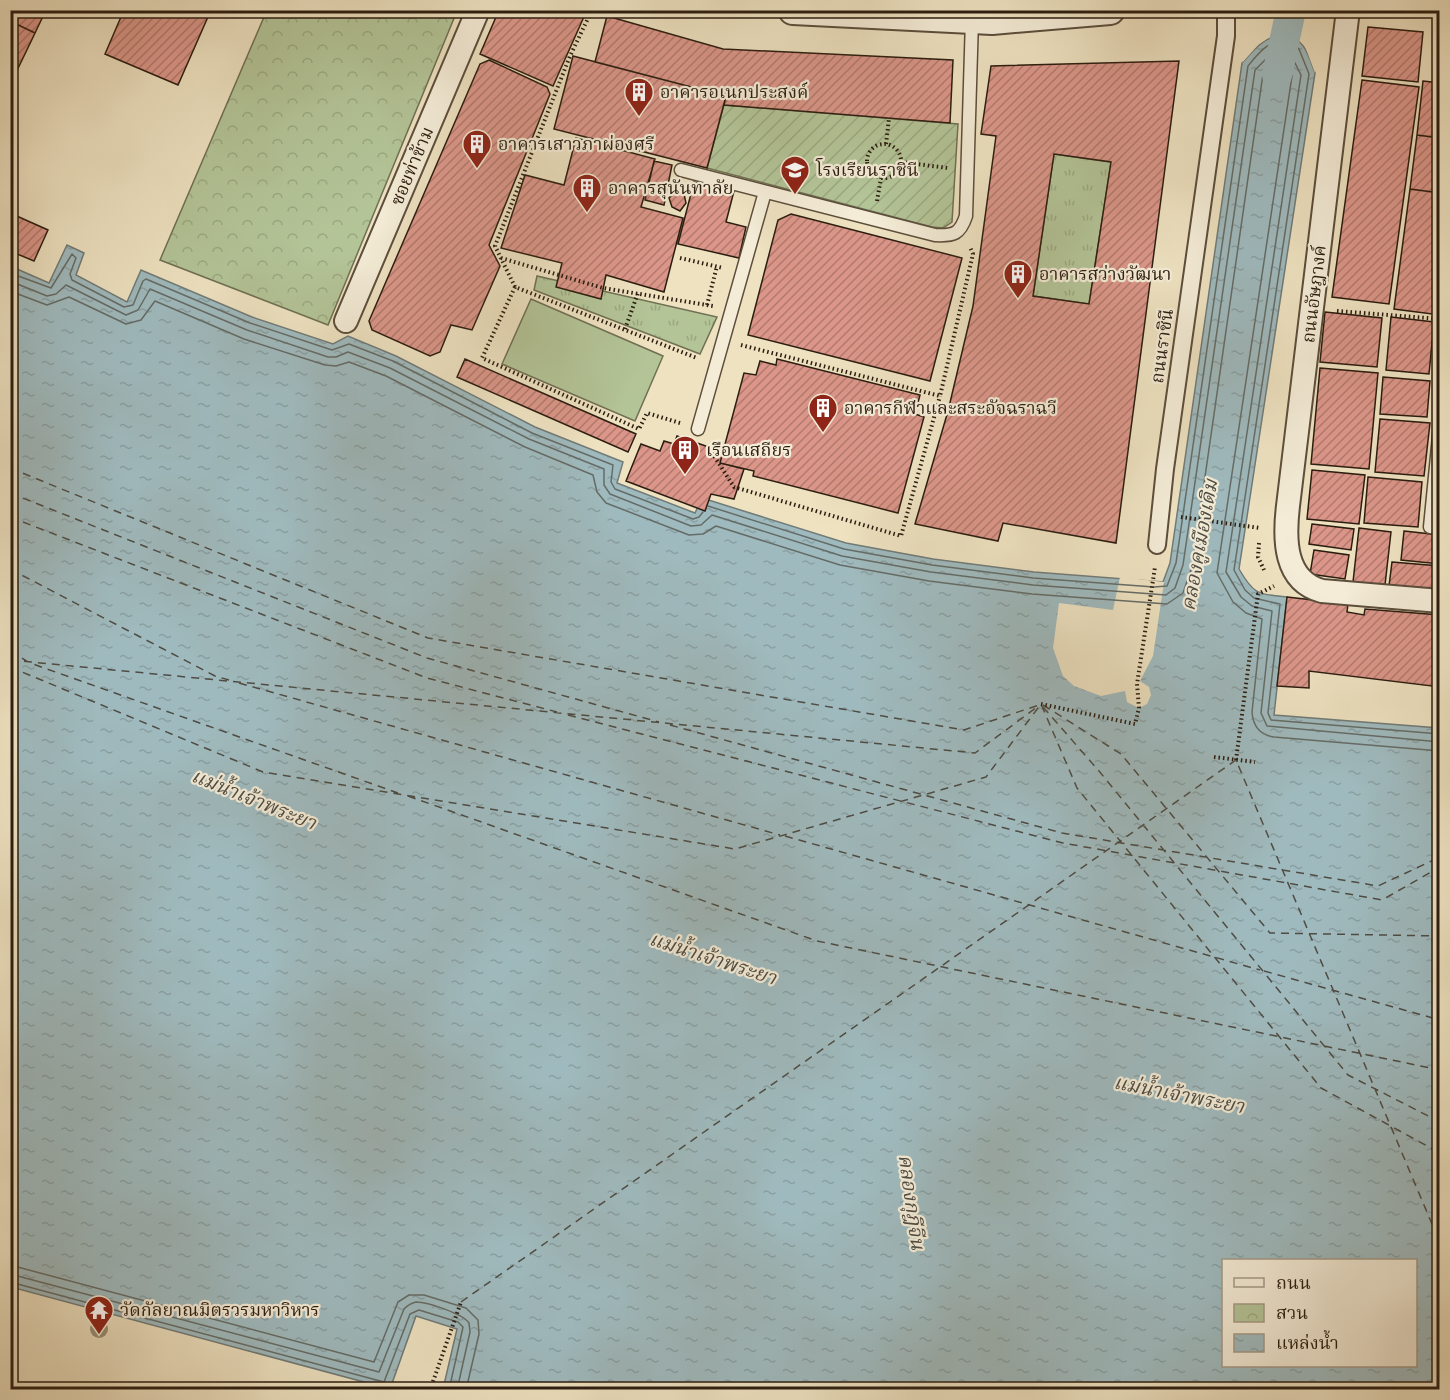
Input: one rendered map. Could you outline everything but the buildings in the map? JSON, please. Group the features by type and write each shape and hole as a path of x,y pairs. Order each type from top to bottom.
{"street":[{"name":"ซอยท่าข้าม","path":"346,321 478,10"},
{"path":"793,10 992,20 1110,10"},
{"name":"ถนนราชินี","path":"1157,545 1165,469 1226,36 1226,10"},
{"name":"ถนนอัษฎางค์","path":"1348,10 1286,527 1286,545 1296,576 1309,587 1322,591 1440,601"}],"lane":[{"path":"681,170 935,235 953,236 961,230 966,216 972,19"},
{"path":"698,429 765,192"},
{"path":"1440,426 1430,527 1440,528"}],"path":[{"path":"592,10 570,56 495,246 515,287 716,365"},
{"path":"886,144 889,118"},
{"path":"880,144 886,144 897,149 901,162 899,170 890,178 879,178 870,171 867,161 871,150 880,144"},
{"path":"901,162 968,171"},
{"path":"515,287 482,358 639,429 647,413 698,429 734,487 901,536 940,396 973,254 961,230"},
{"path":"501,258 603,288 732,309"},
{"path":"680,258 742,272"},
{"path":"707,305 717,266"},
{"path":"625,329 638,293"},
{"path":"1312,308 1440,319"},
{"path":"723,340 940,396"},
{"path":"1172,516 1260,528"},
{"path":"1041,704 1135,724 1138,708 1137,684 1154,581 1157,545"},
{"path":"1236,760 1258,594"},
{"path":"1214,757 1255,762"},
{"path":"430,1389 461,1302"}],"green space":[{"path":"267,10 457,11 328,325 160,260"},
{"path":"724,105 958,124 952,222 943,228 932,227 707,168"},
{"path":"1054,154 1111,162 1089,304 1033,296"},
{"path":"537,276 717,317 700,354 534,290"},
{"path":"531,299 663,356 635,421 502,364"}],"water":[{"path":"1284,34 1297,40 1305,48 1315,73 1239,569 1249,584 1258,592 1287,597 1274,715 1439,728 1439,1389 443,1389 457,1329 416,1316 390,1389 11,1287 10,266 49,283 67,245 84,253 76,275 127,302 141,270 252,317 333,344 348,336 396,356 535,427 623,462 617,483 695,513 702,498 846,543 933,559 1034,572 1163,582 1170,563 1242,63 1260,44"}],"pier":[{"path":"1284,31 1298,34 1307,44 1316,66 1315,73 1305,46 1296,37 1284,34 1271,36 1258,45 1242,63 1244,56 1256,42 1270,33"},
{"path":"1120,577 1164,582 1153,656 1140,681 1149,687 1151,695 1147,704 1139,708 1127,702 1125,691 1101,696 1074,686 1063,676 1053,648 1059,603 1113,610"}],"waterway":[{"name":"คลองคูเมืองเดิม","path":"1277,75 1291,10"}],"ferry route":[{"path":"10,468 428,638 964,730 1039,705"},
{"path":"10,493 427,658 659,722"},
{"path":"10,517 427,678 557,712"},
{"path":"10,569 215,676 229,680"},
{"path":"10,651 30,663 398,793"},
{"path":"10,660 975,753 1037,707"},
{"path":"10,667 263,772 735,849 986,777 1041,704 1077,788 1321,1088 1440,1153"},
{"path":"239,683 780,835"},
{"path":"1043,705 1121,754 1270,933 1440,936"},
{"path":"1043,707 1099,771 1348,1075 1440,1122"},
{"path":"568,715 1063,843 1382,900 1440,867"},
{"path":"670,725 1062,833 1378,886 1440,857"},
{"path":"461,1302 1236,760 1440,1243"},
{"path":"408,796 817,941 1440,1070"},
{"path":"785,836 1260,970"},
{"path":"1264,971 1440,1020"}],"place":[{"name":"อาคารอเนกประสงค์","path":"639,118"},
{"name":"อาคารเสาวภาผ่องศรี","path":"477,170"},
{"name":"โรงเรียนราชินี","path":"795,196"},
{"name":"อาคารสุนันทาลัย","path":"587,214"},
{"name":"อาคารสว่างวัฒนา","path":"1018,300"},
{"name":"อาคารกีฬาและสระอัจฉราฉวี","path":"823,434"},
{"name":"เรือนเสถียร","path":"685,476"},
{"name":"วัดกัลยาณมิตรวรมหาวิหาร","path":"99,1336"}],"water label":[{"name":"แม่น้ำเจ้าพระยา","path":"254,799"},
{"name":"แม่น้ำเจ้าพระยา","path":"713,958"},
{"name":"แม่น้ำเจ้าพระยา","path":"1179,1094"},
{"name":"คลองกุฎีจีน","path":"912,1202"}]}
